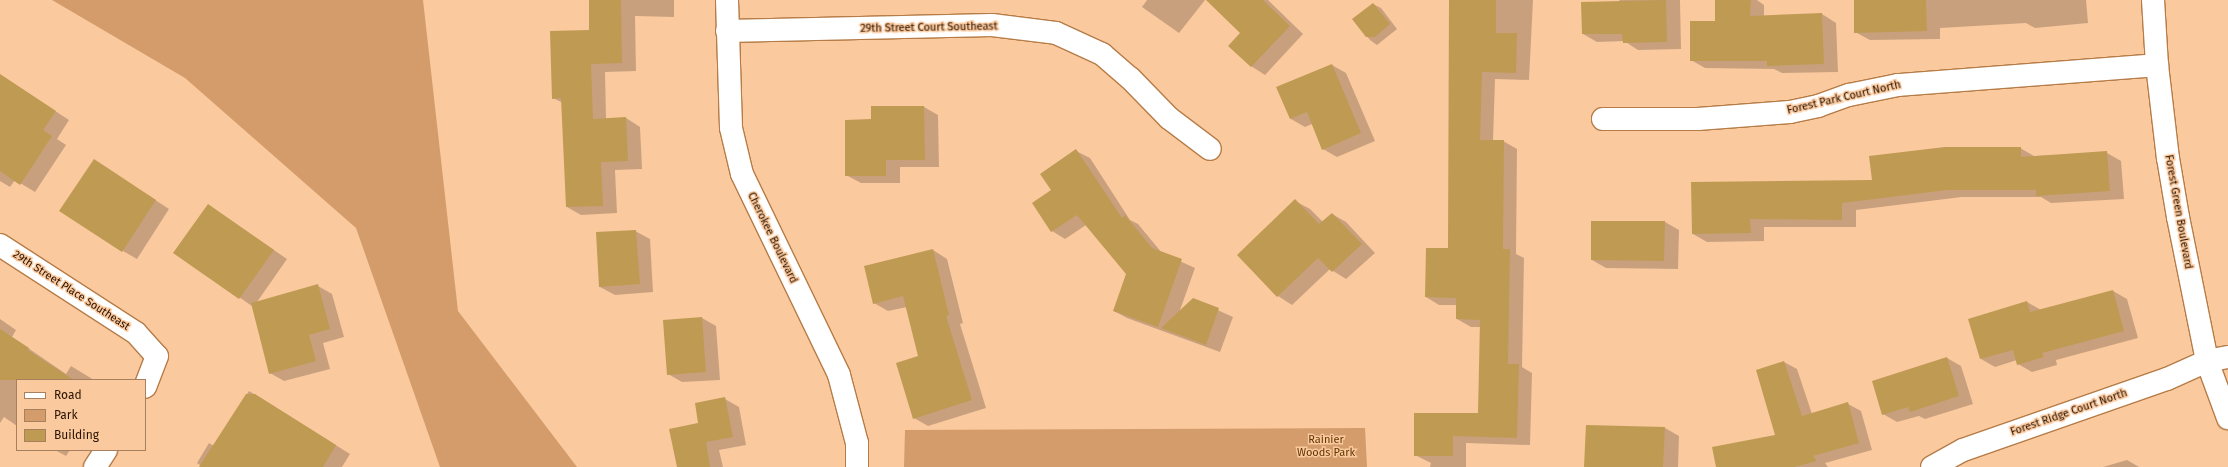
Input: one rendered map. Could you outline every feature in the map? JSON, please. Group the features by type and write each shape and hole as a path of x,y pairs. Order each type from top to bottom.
{"street":[{"name":"Cherokee Boulevard","path":"727,0 731,128 742,174 839,375 857,443 857,467"},
{"name":"Forest Green Boulevard","path":"2154,0 2157,65 2168,158 2207,361 2228,418"},
{"name":"29th Street Court Southeast","path":"727,31 992,25 1056,33 1102,54 1130,78 1169,118 1210,150"},
{"name":"Forest Park Court North","path":"1603,119 1698,119 1790,112 1818,106 1849,95 1898,85 2157,65"},
{"name":"29th Street Place Southeast","path":"0,245 136,333 157,356 146,384"},
{"name":"Forest Ridge Court North","path":"1932,467 1963,450 2167,379 2207,361 2228,357"},
{"path":"95,467 105,451"}],"green space":[{"path":"52,0 423,0 458,311 577,467 440,467 356,228 185,78"},
{"name":"Rainier Woods Park","path":"1365,428 1367,467 904,467 905,430"}],"building":[{"path":"589,0 621,0 622,63 591,64 593,119 626,117 628,161 601,162 603,206 566,207 561,98 552,99 550,31 589,30"},
{"path":"1206,0 1263,0 1290,26 1251,67 1228,46 1240,33"},
{"path":"1449,0 1496,0 1496,33 1517,33 1516,73 1482,72 1480,140 1504,140 1503,249 1510,249 1508,364 1519,364 1517,438 1453,436 1453,456 1414,456 1414,413 1478,413 1480,320 1456,319 1456,298 1425,297 1426,248 1448,248"},
{"path":"1666,0 1667,42 1623,43 1622,34 1582,34 1581,2"},
{"path":"1715,0 1751,0 1750,16 1822,13 1824,64 1767,66 1767,61 1690,61 1690,21 1715,21"},
{"path":"1854,0 1926,0 1927,31 1854,33"},
{"path":"1373,3 1390,24 1375,37 1366,37 1352,19"},
{"path":"1332,64 1361,133 1322,150 1307,112 1290,119 1276,87"},
{"path":"0,74 56,111 43,130 52,136 20,185 0,171"},
{"path":"871,106 924,106 925,160 886,160 886,176 845,176 845,120 871,119"},
{"path":"1945,147 2021,147 2021,157 2107,151 2110,191 2036,196 2036,190 1947,190 1842,203 1842,220 1750,219 1751,233 1692,234 1691,182 1872,180 1869,156"},
{"path":"1076,149 1122,218 1125,215 1152,248 1182,259 1158,327 1113,311 1126,274 1077,215 1051,232 1032,203 1051,190 1040,174"},
{"path":"94,159 156,200 122,252 59,211"},
{"path":"1295,199 1319,224 1332,213 1362,244 1332,272 1318,258 1277,297 1237,255"},
{"path":"208,204 274,250 239,299 173,253"},
{"path":"1591,221 1665,221 1664,261 1591,260"},
{"path":"636,230 640,284 599,287 596,232"},
{"path":"933,249 949,315 946,316 972,400 913,419 896,363 918,356 903,296 873,304 864,266"},
{"path":"318,284 330,329 309,335 316,361 269,374 251,303"},
{"path":"2113,290 2124,331 2042,353 2044,357 2017,365 2013,350 1980,359 1968,319 2027,301 2030,312"},
{"path":"1193,298 1219,308 1206,345 1161,328"},
{"path":"702,317 706,372 667,375 663,320"},
{"path":"0,329 29,348 28,350 72,379 16,379 0,380"},
{"path":"1947,357 1959,396 1910,412 1908,407 1882,415 1872,381"},
{"path":"1784,361 1802,416 1848,402 1859,443 1813,456 1817,461 1794,467 1716,467 1712,447 1775,435 1756,370"},
{"path":"246,394 255,394 336,445 323,467 199,467"},
{"path":"725,397 733,437 706,442 710,467 677,467 669,429 698,423 695,403"},
{"path":"1586,425 1665,427 1663,467 1584,467"}]}
